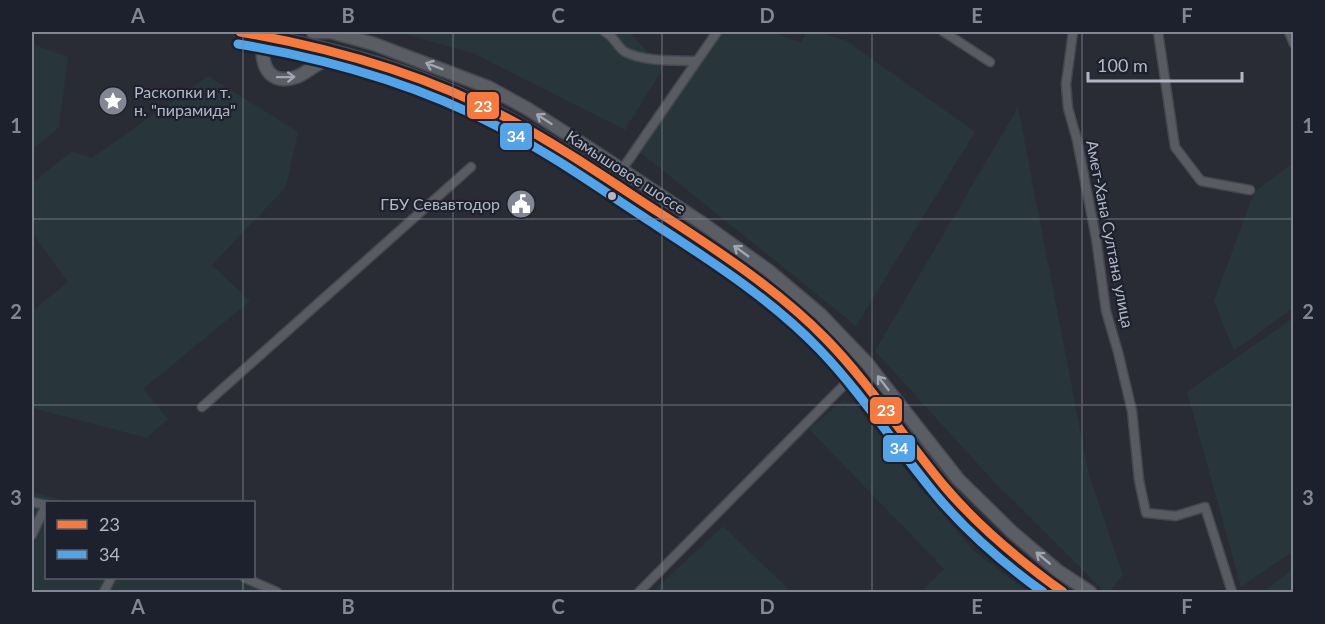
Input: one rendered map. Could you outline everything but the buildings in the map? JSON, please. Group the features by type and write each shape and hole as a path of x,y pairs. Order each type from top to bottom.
{"main road":[{"name":"Камышовое шоссе","path":"240,32 266,34 394,68 494,111 580,161 703,241 759,282 825,338 856,373 947,489 1023,562 1063,592"},
{"name":"Камышовое шоссе","path":"313,32 332,32 374,44 488,87 528,109 702,223 769,271 820,314 867,362 958,479 1012,532 1058,571 1090,592"},
{"path":"266,34 263,61 268,73 273,77 281,79 296,77 318,64 331,60 371,68 394,68"}],"street":[{"path":"605,32 609,33 623,51 638,57 696,61"},
{"name":"Камышовое шоссе","path":"621,171 717,32"},
{"path":"944,32 990,62"},
{"name":"Амет-Хана Султана улица","path":"1073,32 1066,84 1068,108 1077,140 1096,238 1106,311 1119,352 1132,411 1139,480 1146,513 1176,516 1205,507 1232,592"},
{"path":"1158,32 1175,147 1201,181 1250,190"},
{"path":"1289,32 1293,44"},
{"path":"202,407 471,167"},
{"path":"639,592 856,373"},
{"path":"32,518 45,506"},
{"path":"32,536 45,507"},
{"path":"247,579 277,592"}],"shaded area":[{"path":"398,32 623,32 631,34 663,68 625,130 475,54"},
{"path":"723,32 772,32 801,43 806,32 818,32 847,41 975,132 856,326 640,152"},
{"path":"32,44 68,57 59,127 32,150"},
{"path":"208,76 298,132 286,187 212,265 250,301 143,389 168,419 147,438 32,408 32,311 68,282 32,232 32,183 72,151 92,158"},
{"path":"1018,107 1088,471 1123,575 1109,592 1105,592 996,484 875,351"},
{"path":"1293,163 1293,308 1234,351 1214,301 1254,192"},
{"path":"1293,318 1293,551 1241,587 1187,392"},
{"path":"843,400 855,403 911,477 974,551 1028,592 921,592 944,569 809,429"},
{"path":"32,492 65,501 45,501 45,579 255,578 280,592 32,592"},
{"path":"723,526 791,592 652,592"},
{"path":"1293,569 1293,592 1263,592"}],"transit line":[{"name":"23","path":"240,32 275,38 377,64 475,102 526,128 722,255 766,286 807,320 857,374 958,502 1001,543 1063,592"},
{"name":"34","path":"238,44 306,57 372,75 468,112 518,137 556,160 716,265 759,296 801,331 851,385 921,477 960,522 986,547 1043,592"}],"place":[{"name":"Раскопки и т. н. \"пирамида\"","path":"113,101"},
{"name":"ГБУ Севавтодор","path":"521,204"}]}
